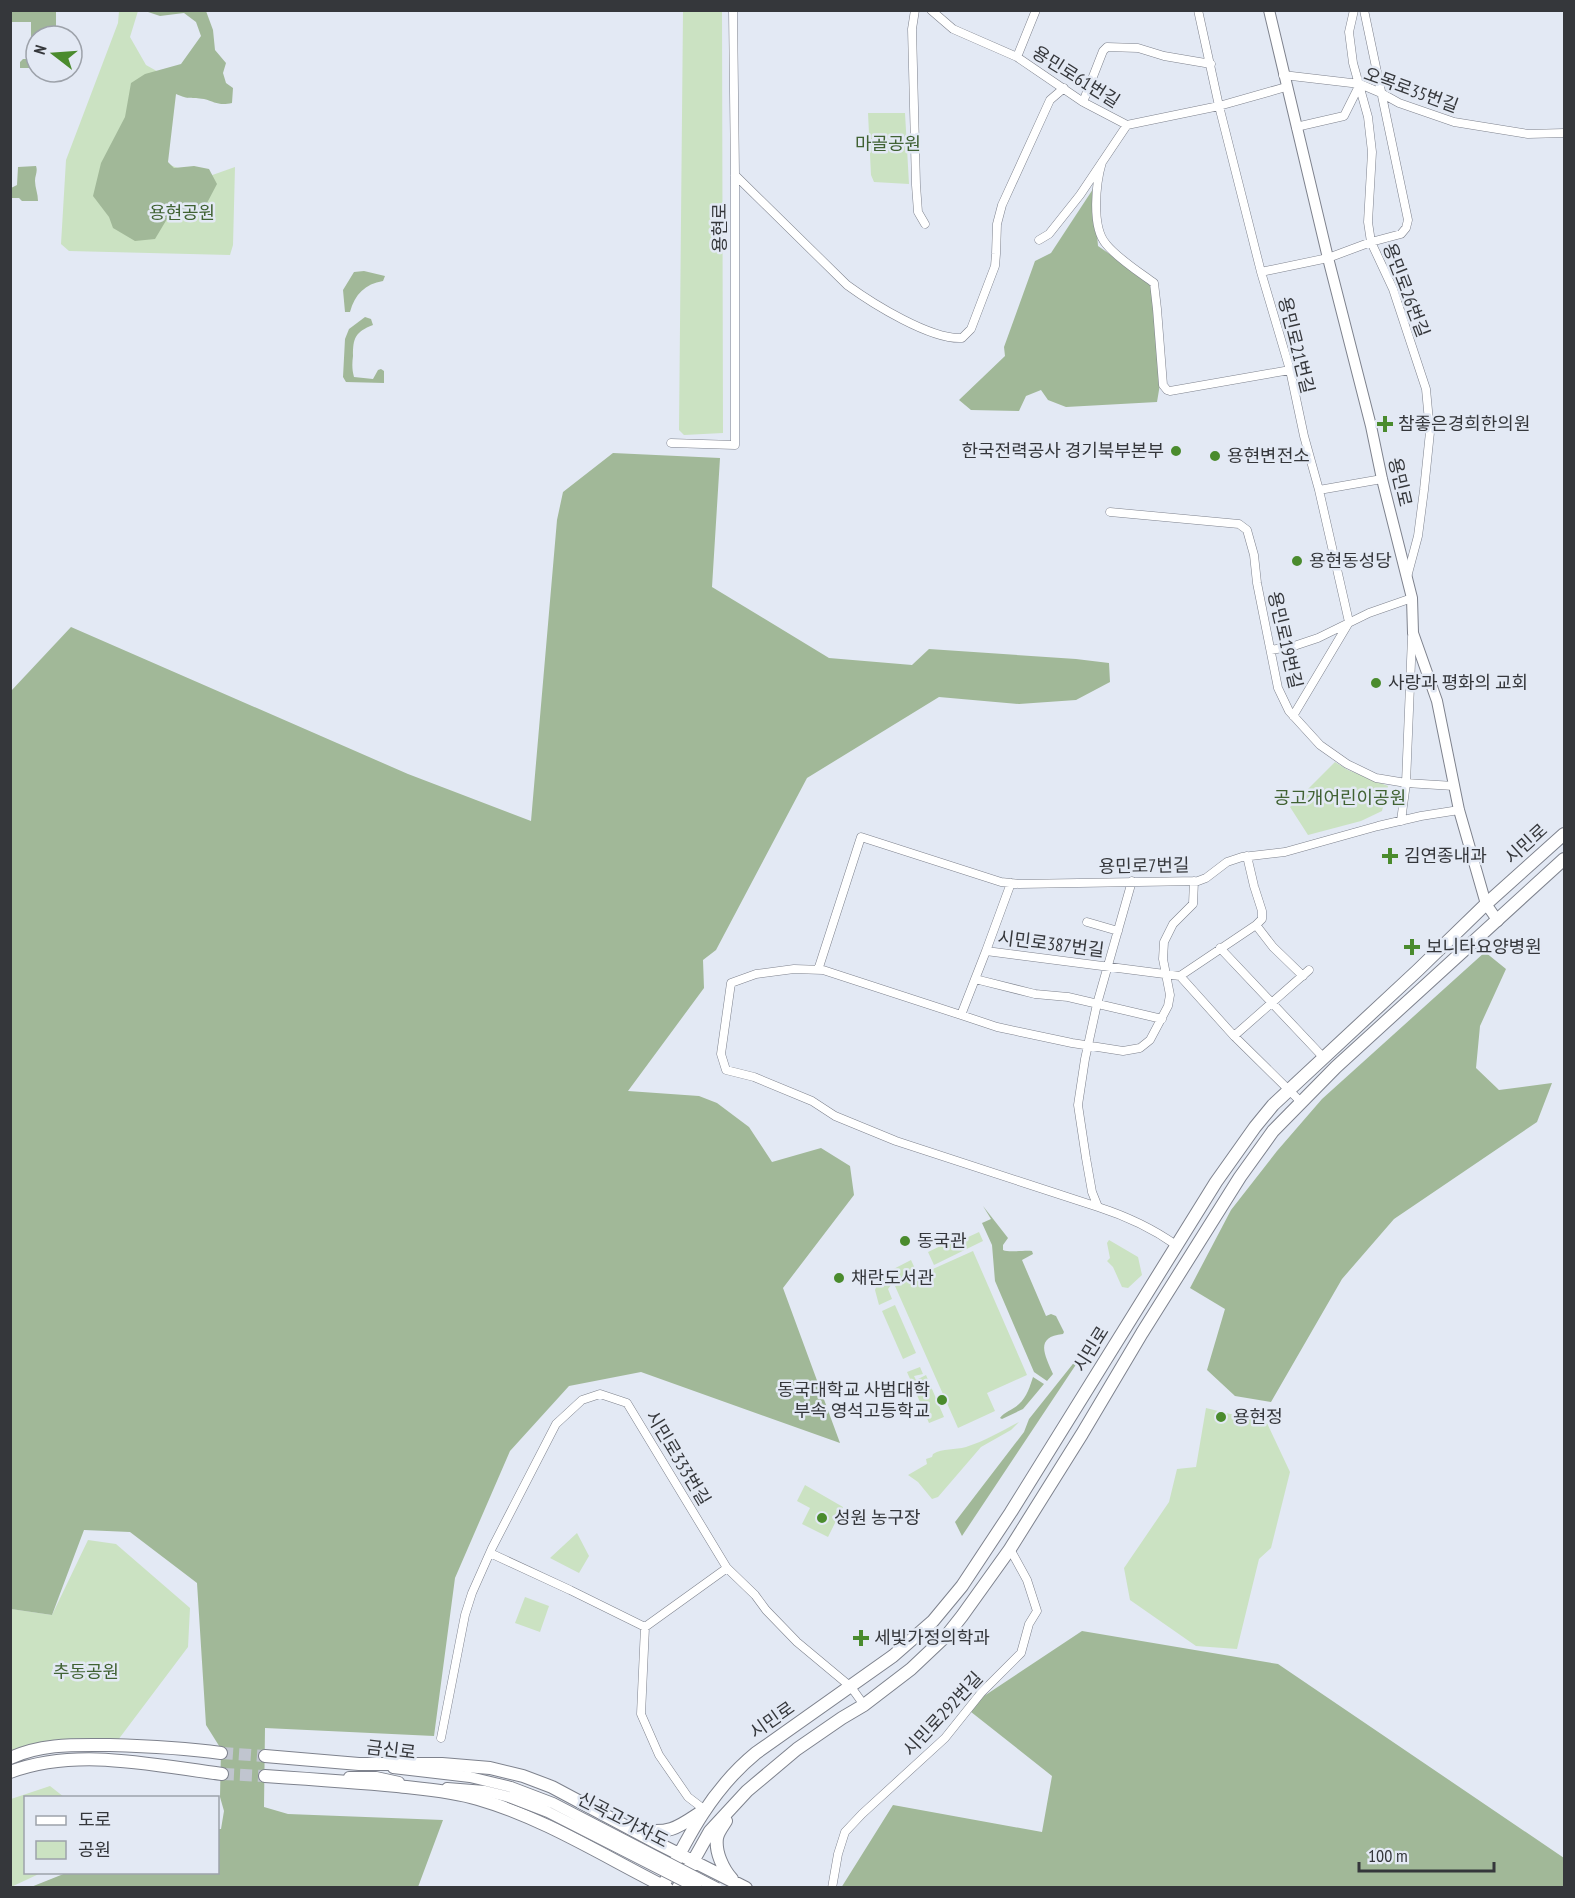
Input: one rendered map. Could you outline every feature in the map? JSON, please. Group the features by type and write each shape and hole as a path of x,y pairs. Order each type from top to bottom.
{"main road":[{"name":"시민로","path":"661,1887 705,1810 736,1769 851,1687 916,1637 933,1621 962,1586 1011,1512 1176,1245 1234,1155 1255,1127 1288,1089 1418,970 1486,904 1564,836"},
{"name":"시민로","path":"678,1887 710,1831 739,1799 797,1749 864,1705 911,1669 947,1635 1010,1549 1246,1168 1274,1131 1336,1067 1564,859"},
{"path":"10,1758 34,1749 69,1744 134,1746 221,1753"},
{"name":"금신로","path":"265,1756 359,1764"},
{"path":"10,1772 53,1761 109,1759 222,1774"},
{"path":"359,1764 442,1764 509,1772 552,1787 745,1887"},
{"name":"금신로","path":"265,1776 307,1779"},
{"path":"307,1779 425,1789 475,1798 520,1814 661,1887"},
{"path":"739,1799 717,1840 725,1870 732,1879 745,1887"},
{"path":"631,1829 655,1832 670,1830 705,1810"}],"street":[{"name":"용현로","path":"671,443 735,445 733,10"},
{"path":"915,10 912,29 916,185 918,212 925,224"},
{"name":"용민로61번길","path":"931,10 953,29 1017,57 1083,102 1127,125 1219,106 1286,87"},
{"path":"1017,57 1036,10"},
{"name":"용민로21번길","path":"1198,10 1219,106 1290,370 1349,622"},
{"name":"용민로","path":"1269,10 1412,598 1413,633 1437,701 1459,810 1486,904 1498,921"},
{"name":"용민로26번길","path":"1354,10 1349,32 1353,63 1368,117 1372,152 1368,222 1371,242 1393,289 1426,389 1430,432 1418,536 1407,579"},
{"path":"1262,272 1328,258 1401,234 1406,228 1408,220 1364,10"},
{"path":"1083,102 1107,46 1138,48 1164,56 1211,64"},
{"name":"오목로35번길","path":"1283,75 1360,84 1400,103 1454,122 1528,134 1564,133"},
{"path":"1296,127 1344,116 1360,84"},
{"path":"735,175 857,292 915,325 953,339 962,338 971,329 994,266 997,224 1002,205 1050,100 1064,88"},
{"path":"1039,240 1049,234 1080,195 1127,125"},
{"path":"1102,162 1096,191 1099,233 1106,244 1154,284 1163,385 1167,390 1290,370"},
{"path":"1319,490 1382,479"},
{"name":"용민로19번길","path":"1110,512 1239,524 1247,530 1254,555 1257,583 1278,688 1293,716 1320,745 1347,764 1376,778 1406,783 1454,786"},
{"path":"1271,650 1294,646 1318,638 1369,613 1412,598"},
{"path":"1293,716 1349,622"},
{"path":"1401,821 1406,783 1413,633"},
{"name":"용민로7번길","path":"818,970 861,837 1001,882 1194,881 1206,878 1227,862 1247,856 1285,852 1401,821 1459,810"},
{"path":"1247,856 1262,918 1256,925 1180,976 1234,1036 1301,1102"},
{"path":"1098,1207 1092,1192 1079,1116 1080,1090 1097,1004 1132,881"},
{"path":"1176,1245 1164,1236 1132,1220 896,1141 836,1116 812,1101 764,1081 726,1070 721,1054 731,983 756,974 794,969 818,970 997,1027 1088,1046 1123,1051 1140,1048 1150,1040 1162,1019 1170,996 1163,959 1164,942 1175,921 1193,904 1194,881"},
{"path":"986,951 1011,883"},
{"path":"1087,922 1118,931"},
{"path":"1234,1036 1306,973 1273,947 1256,925"},
{"path":"1220,948 1323,1057"},
{"name":"시민로387번길","path":"961,1015 986,951 1180,976"},
{"path":"975,979 1035,994 1054,995 1162,1019"},
{"name":"시민로333번길","path":"441,1738 465,1615 490,1553 556,1424 582,1400 600,1394 627,1403 727,1568 797,1642 851,1687 864,1705"},
{"name":"시민로292번길","path":"832,1887 837,1854 844,1832 945,1738 981,1693 1021,1653 1029,1624 1037,1611 1027,1580 1010,1549"},
{"path":"490,1553 645,1627"},
{"path":"645,1627 727,1568"},
{"path":"645,1627 641,1714 659,1755 687,1797 705,1810"},
{"name":"금신로","path":"359,1764 470,1778 510,1792"},
{"name":"금신로","path":"307,1779 376,1777 414,1786 510,1792"},
{"name":"신곡고가차도","path":"510,1792 697,1887"},
{"name":"신곡고가차도","path":"510,1792 553,1803 717,1887"}],"green space":[{"path":"11,10 56,11 56,24 11,22"},
{"name":"용현공원","path":"119,11 138,11 130,37 146,65 162,74 153,156 204,178 235,167 233,245 230,255 69,251 61,244 66,160 118,23"},
{"path":"145,11 206,11 213,30 215,50 226,63 223,73 226,83 233,88 232,103 228,104 187,98 176,94 168,162 174,168 194,166 209,169 217,184 198,214 170,214 155,239 135,241 113,228 109,217 93,196 101,163 125,117 131,83 145,74 181,64 201,36 196,22 184,13 160,16"},
{"path":"683,11 722,11 723,433 684,435 679,430"},
{"path":"23,59 24,68 20,68 20,62"},
{"name":"마골공원","path":"868,113 905,113 909,184 874,182 871,175"},
{"path":"36,166 35,183 38,201 11,198 11,188 17,185 18,167"},
{"path":"1093,189 1098,246 1153,286 1161,378 1157,402 1066,407 1048,400 1041,390 1026,396 1019,411 971,410 959,400 1005,356 1004,347 1035,261 1051,253"},
{"path":"364,271 385,276 383,281 366,287 355,300 350,312 345,312 343,290 354,272"},
{"path":"365,317 371,319 373,325 356,336 352,364 354,377 373,379 381,369 384,371 384,383 346,382 343,377 345,339 349,329"},
{"path":"613,453 720,458 712,587 829,658 912,665 929,649 1109,663 1110,682 1076,700 1019,704 939,697 807,778 716,950 703,960 704,988 628,1091 699,1096 717,1103 749,1127 772,1162 821,1148 850,1166 854,1195 783,1288 840,1443 641,1372 569,1386 510,1451 455,1578 434,1736 265,1728 264,1807 288,1814 443,1820 418,1887 31,1887 64,1874 219,1874 219,1829 221,1829 224,1811 220,1797 221,1749 206,1725 197,1583 130,1532 84,1530 52,1615 11,1609 11,691 71,627 408,774 531,821 557,520 563,492"},
{"name":"공고개어린이공원","path":"1335,762 1348,770 1388,786 1382,811 1361,821 1308,835 1290,807"},
{"path":"1485,952 1506,969 1480,1026 1476,1068 1499,1090 1552,1083 1537,1122 1394,1219 1342,1279 1271,1402 1235,1396 1207,1370 1225,1309 1190,1288 1231,1210 1277,1151 1322,1099"},
{"path":"983,1206 1008,1238 1003,1245 1003,1250 1032,1251 1033,1254 1022,1260 1046,1316 1051,1314 1056,1316 1064,1332 1048,1339 1045,1343 1045,1354 1053,1374 1047,1381 1034,1372 995,1281 992,1245 982,1223 991,1219"},
{"path":"979,1232 983,1241 934,1265 928,1252 951,1241 953,1244"},
{"path":"1109,1240 1138,1257 1142,1275 1128,1288 1122,1287 1113,1267 1107,1261 1110,1258 1107,1243"},
{"path":"973,1251 1027,1375 987,1393 995,1411 958,1428 895,1286"},
{"path":"911,1260 917,1273 891,1285 888,1289 892,1299 879,1305 875,1290 880,1276"},
{"path":"895,1305 916,1353 903,1359 882,1311"},
{"path":"1076,1360 1079,1360 962,1536 955,1522 1024,1432 1029,1419"},
{"path":"920,1367 923,1374 914,1376 916,1380 926,1375 944,1417 929,1423 907,1372"},
{"path":"1033,1377 1044,1384 1023,1409 1000,1418 1022,1401"},
{"path":"1206,1408 1267,1423 1290,1472 1271,1548 1259,1559 1237,1649 1196,1646 1130,1600 1124,1568 1169,1502 1177,1469 1196,1467"},
{"path":"1019,1422 1011,1430 981,1447 938,1497 932,1499 918,1482 908,1475 927,1464 926,1459 937,1452 973,1445"},
{"name":"성원 농구장","path":"805,1485 843,1507 828,1537 802,1524 810,1508 797,1501"},
{"path":"577,1533 589,1556 579,1573 550,1558"},
{"name":"추동공원","path":"88,1540 116,1544 190,1608 188,1647 118,1740 76,1738 50,1740 11,1753 11,1609 52,1615"},
{"path":"525,1597 549,1606 540,1632 515,1623"},
{"path":"1082,1631 1278,1664 1564,1858 1564,1888 841,1888 893,1805 1042,1832 1052,1776 966,1708"},
{"path":"50,1786 63,1796 24,1796 24,1874 39,1874 11,1887 11,1799"}],"tunnel":[{"path":"221,1753 265,1756"},
{"path":"222,1774 265,1776"}],"place":[{"name":"참좋은경희한의원","path":"1385,424"},
{"name":"한국전력공사 경기북부본부","path":"1176,451"},
{"name":"용현변전소","path":"1215,456"},
{"name":"용현동성당","path":"1297,561"},
{"name":"사랑과 평화의 교회","path":"1376,683"},
{"name":"김연종내과","path":"1390,856"},
{"name":"보니타요양병원","path":"1412,947"},
{"name":"동국관","path":"905,1241"},
{"name":"채란도서관","path":"839,1278"},
{"name":"동국대학교 사범대학 부속 영석고등학교","path":"942,1400"},
{"name":"용현정","path":"1221,1417"},
{"name":"성원 농구장","path":"822,1518"},
{"name":"세빛가정의학과","path":"861,1638"}]}
